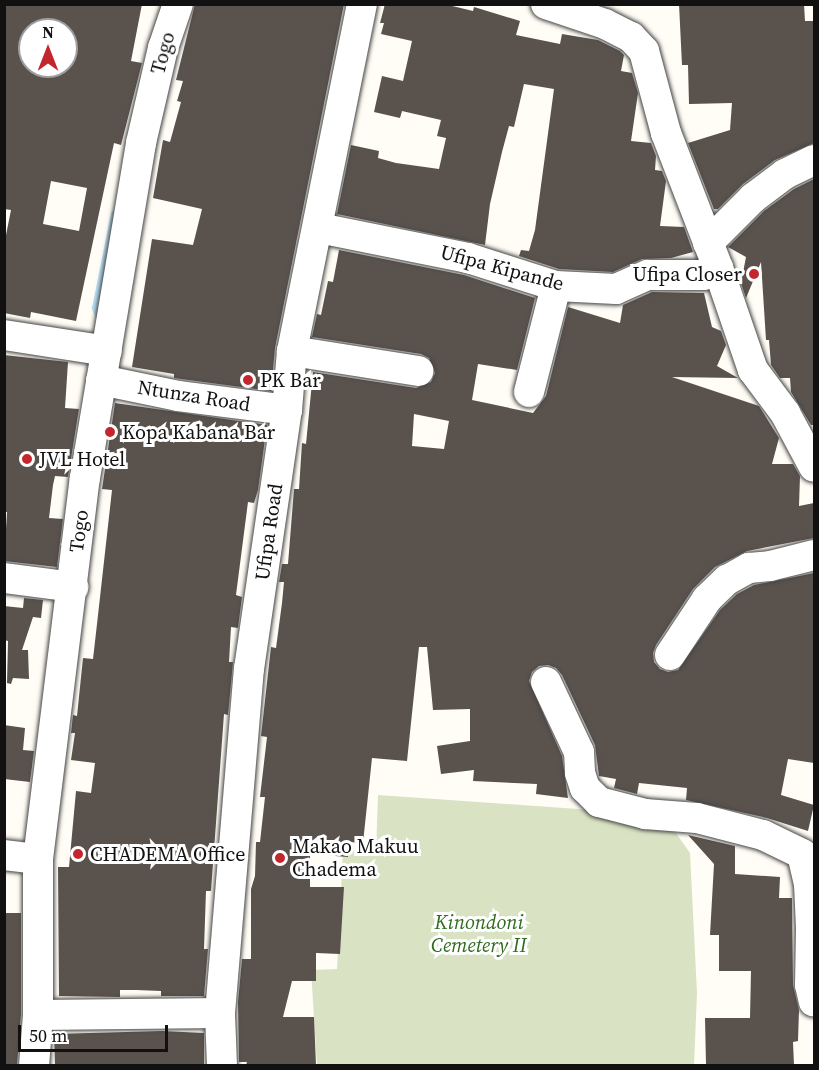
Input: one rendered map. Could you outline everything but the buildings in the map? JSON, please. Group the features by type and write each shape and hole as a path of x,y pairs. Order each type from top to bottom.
{"street":[{"name":"Togo","path":"34,1065 38,1015 38,858 85,478 141,143 163,48 178,4"},
{"name":"Ufipa Road","path":"222,1065 220,1013 249,669 287,410 292,351 319,228 362,4"},
{"path":"546,4 605,24 631,38 644,51 666,133 713,255 753,370 786,413 814,466"},
{"path":"713,255 753,198 784,174 814,160"},
{"name":"Ufipa Kipande","path":"319,228 468,258 556,286 616,289 648,275 704,275 713,255"},
{"path":"529,392 556,286"},
{"path":"4,335 107,351"},
{"path":"292,351 418,371"},
{"name":"Ntunza Road","path":"101,380 178,396 287,410"},
{"path":"670,655 707,599 727,580 749,568 770,566 814,555"},
{"path":"4,578 73,587"},
{"path":"546,682 579,752 580,774 585,788 599,802 645,814 697,818 808,848 811,928 810,985 814,1002"},
{"path":"4,855 38,858"},
{"path":"38,1015 220,1013"}],"green space":[{"name":"Kinondoni Cemetery II","path":"378,795 592,810 671,826 690,853 697,993 694,1065 317,1065 311,970 337,969 343,850 376,851"}],"waterway":[{"path":"98,316 95,308 114,214"}],"place":[{"name":"Ufipa Closer","path":"754,274"},
{"name":"PK Bar","path":"248,380"},
{"name":"Kopa Kabana Bar","path":"110,432"},
{"name":"JVL Hotel","path":"27,459"},
{"name":"CHADEMA Office","path":"78,854"},
{"name":"Makao Makuu Chadema","path":"280,858"}]}
